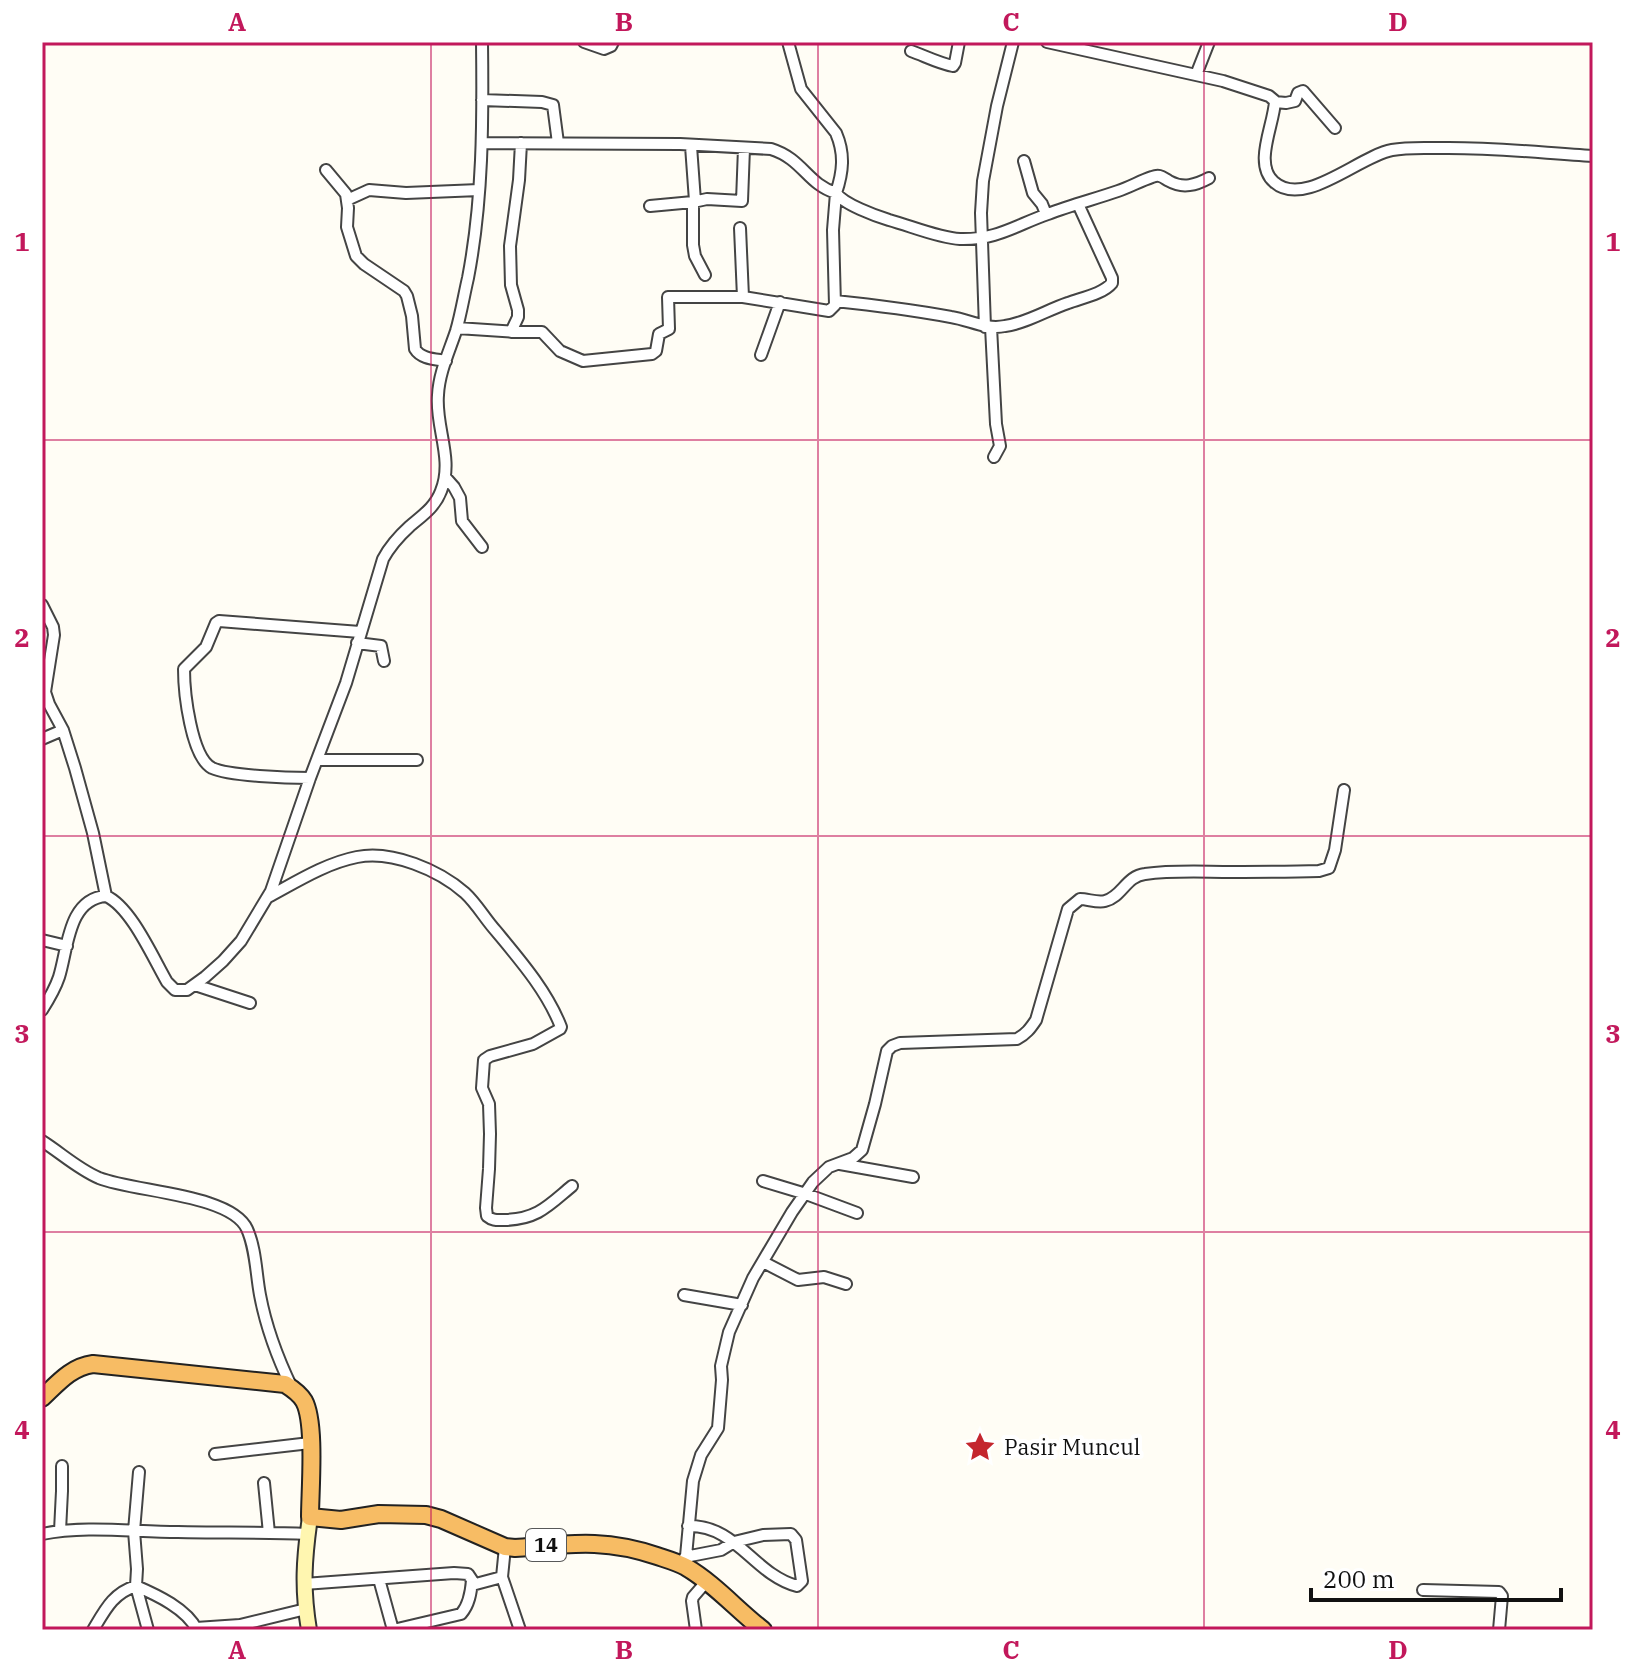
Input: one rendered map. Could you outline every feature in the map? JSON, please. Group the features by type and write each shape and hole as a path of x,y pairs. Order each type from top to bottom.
{"highway":[{"path":"42,1398 64,1376 80,1366 93,1364 276,1382 293,1389 308,1410 308,1526"},
{"name":"14","path":"308,1526 379,1514 426,1515 505,1547 595,1543 639,1550 685,1562 763,1630"}],"main road":[{"path":"308,1526 304,1584 309,1630"}],"street":[{"path":"42,1010 54,992 76,916 81,907 92,899 106,896 119,904 170,987 182,991 195,985 241,941 278,872 346,683 383,559 391,545 435,505 446,478 437,410 438,392 457,328 479,208 482,42"},
{"path":"584,42 604,49 613,42"},
{"path":"457,328 542,332 560,351 583,361 652,354 656,351 659,334 669,329 668,297 743,297 829,311 833,308 833,230 843,161 840,142 801,89 788,42"},
{"path":"911,51 953,66 959,42"},
{"path":"994,457 1000,446 982,237 983,181 1013,42"},
{"path":"1047,42 1223,81 1269,96 1275,102 1295,101 1298,93 1303,91 1335,128"},
{"path":"1196,75 1209,42"},
{"path":"482,100 553,105 558,143"},
{"path":"1275,102 1265,165 1272,181 1294,191 1310,188 1393,150 1470,147 1593,156"},
{"path":"482,143 771,149 798,163 816,184 836,193 846,203 876,216 959,239 999,235 1046,214 1152,177 1159,176 1189,186 1209,178"},
{"path":"511,332 518,317 511,285 510,246 521,143"},
{"path":"691,146 693,245 705,275"},
{"path":"650,206 707,199 742,201 744,148"},
{"path":"1024,161 1033,193 1046,214"},
{"path":"326,170 347,200 347,227 356,256 404,291 410,305 417,353 446,361"},
{"path":"347,200 369,190 406,193 479,190"},
{"path":"835,301 961,318 988,327 1023,322 1109,287 1112,283 1078,204"},
{"path":"740,228 743,297"},
{"path":"761,355 780,302"},
{"path":"446,478 460,498 462,521 482,547"},
{"path":"42,605 54,635 44,687 63,730 93,833 106,896"},
{"path":"310,778 236,773 210,767 198,752 192,733 184,669 206,647 219,621 359,638 381,646 384,661"},
{"path":"42,739 63,730"},
{"path":"318,760 417,760"},
{"path":"688,1526 708,1527 734,1542 754,1561 789,1584 797,1586 801,1583 796,1540 793,1535 782,1533 734,1542 721,1550 685,1562 688,1526 693,1481 697,1465 718,1428 724,1348 753,1278 813,1182 829,1167 853,1158 862,1150 887,1051 900,1043 1017,1039 1030,1031 1036,1020 1065,916 1073,903 1084,898 1109,900 1133,877 1172,871 1326,870 1331,865 1335,850 1344,790"},
{"path":"266,898 301,879 368,855 414,863 441,875 465,893 543,992 561,1027 533,1044 484,1060 482,1088 489,1104 490,1120 487,1216 494,1221 536,1214 572,1186"},
{"path":"42,940 67,946"},
{"path":"42,985 54,992"},
{"path":"195,985 250,1003"},
{"path":"42,1141 99,1178 213,1204 240,1218 252,1247 260,1297 272,1337 293,1389"},
{"path":"838,1164 913,1177"},
{"path":"763,1181 857,1213"},
{"path":"763,1262 793,1279 824,1277 846,1284"},
{"path":"684,1295 742,1305"},
{"path":"215,1454 310,1436"},
{"path":"60,1531 62,1466"},
{"path":"139,1472 134,1531 136,1586 148,1630"},
{"path":"264,1483 269,1533"},
{"path":"42,1534 60,1531 269,1533 308,1526"},
{"path":"505,1547 502,1577 520,1630"},
{"path":"304,1584 454,1573 468,1574 472,1585 461,1614 441,1625 393,1630 379,1579"},
{"path":"472,1585 502,1577"},
{"path":"696,1630 692,1601 706,1582"},
{"path":"93,1630 117,1595 136,1586 156,1595 186,1616 196,1629 240,1625 306,1609"},
{"path":"1423,1590 1499,1592 1502,1596 1499,1630"}],"place":[{"name":"Pasir Muncul","path":"980,1447"}]}
